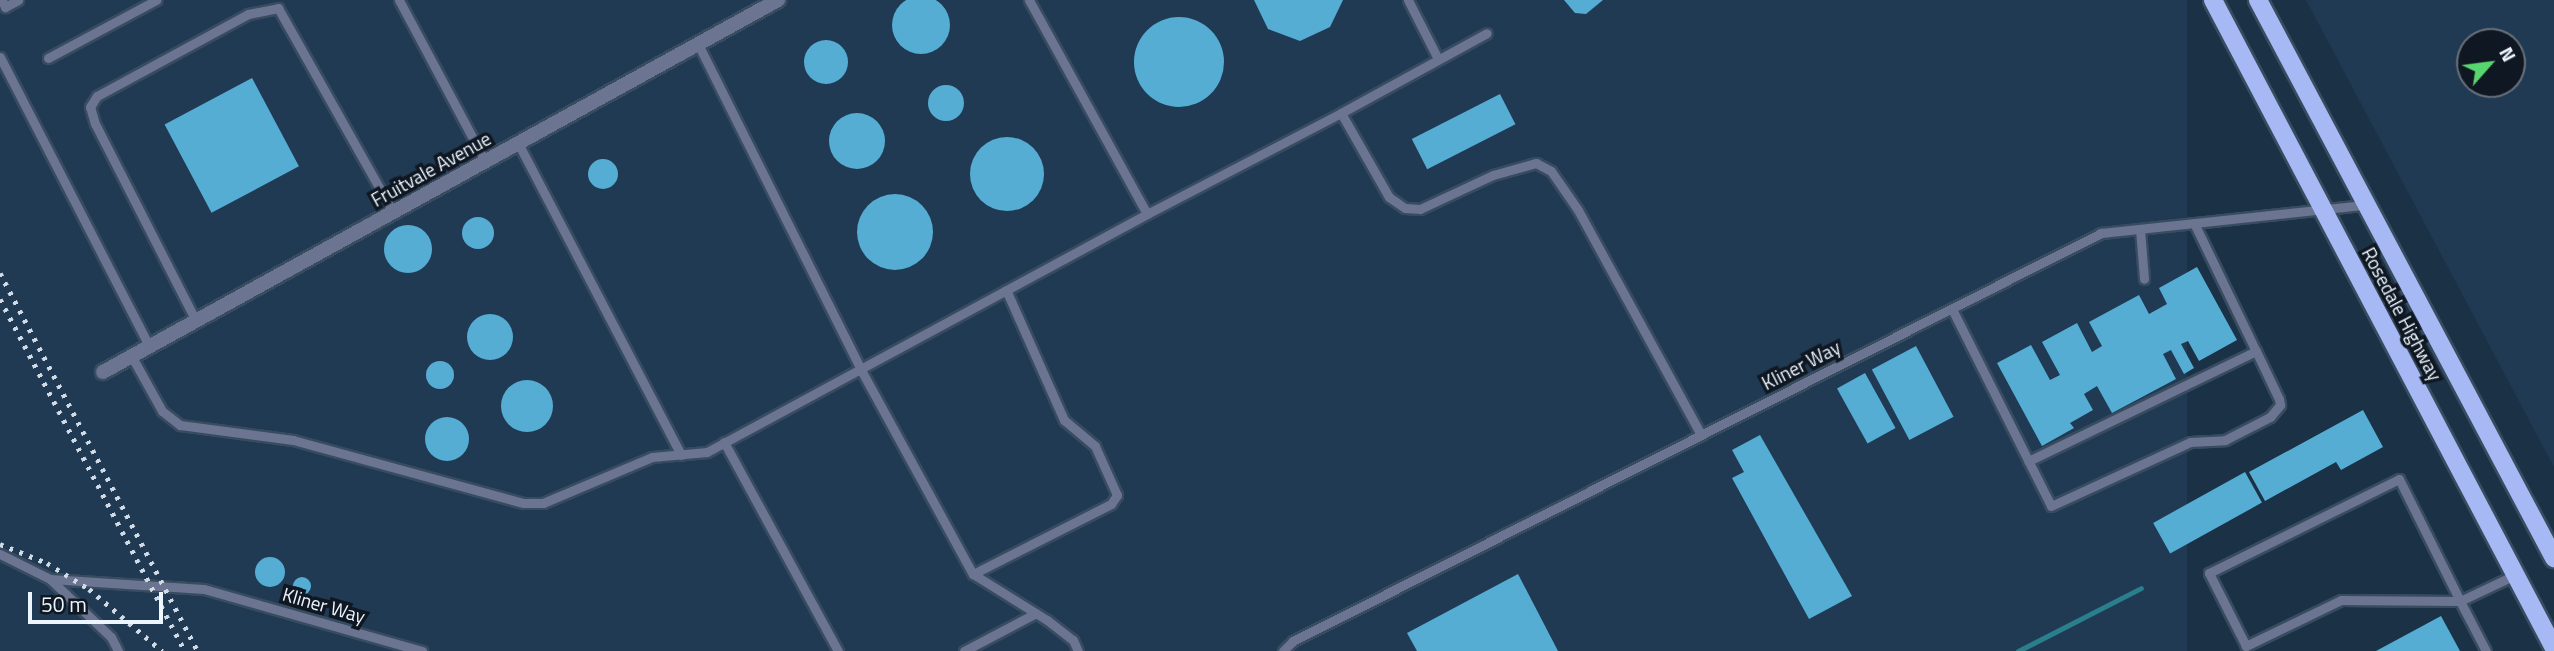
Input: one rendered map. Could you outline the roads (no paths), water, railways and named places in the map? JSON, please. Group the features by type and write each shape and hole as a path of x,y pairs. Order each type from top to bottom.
{"main road":[{"name":"Rosedale Highway","path":"2213,0 2554,648"},
{"name":"Rosedale Highway","path":"2258,0 2554,558"}],"street":[{"name":"Fruitvale Avenue","path":"103,372 778,0"}],"lane":[{"path":"2,0 5,7 18,0"},
{"path":"48,58 156,0"},
{"path":"400,0 485,161"},
{"path":"1029,0 1147,214"},
{"path":"1408,0 1438,59"},
{"path":"196,321 95,124 90,107 97,96 248,14 278,8 393,212"},
{"path":"132,357 162,411 180,425 293,440 524,503 543,503 652,457 707,452 1487,33"},
{"path":"698,44 860,368 972,574 1036,613 1073,640 1079,651"},
{"path":"0,57 150,347"},
{"path":"1341,113 1389,197 1405,208 1420,209 1493,175 1536,163 1551,171 1578,210 1701,435"},
{"path":"518,144 681,455"},
{"name":"Kliner Way","path":"1283,651 1293,640 2101,233 2365,205"},
{"path":"1952,309 2051,506 2190,442 2225,440 2270,417 2280,405 2194,223"},
{"path":"2140,229 2144,279"},
{"path":"972,574 1111,505 1116,495 1095,446 1064,420 1006,290"},
{"path":"2028,461 2256,351"},
{"path":"724,442 838,651"},
{"path":"2486,651 2460,601 2399,479 2209,573 2246,646 2341,600 2460,601 2515,575"},
{"path":"0,554 50,579 111,637 118,651"},
{"name":"Kliner Way","path":"50,579 204,589 422,651"},
{"path":"964,651 1036,613"}],"waterway":[{"path":"2018,651 2141,588"}],"railway":[{"path":"0,273 198,651"},
{"path":"0,299 185,651"},
{"path":"0,544 47,563 89,589 162,651"}]}
